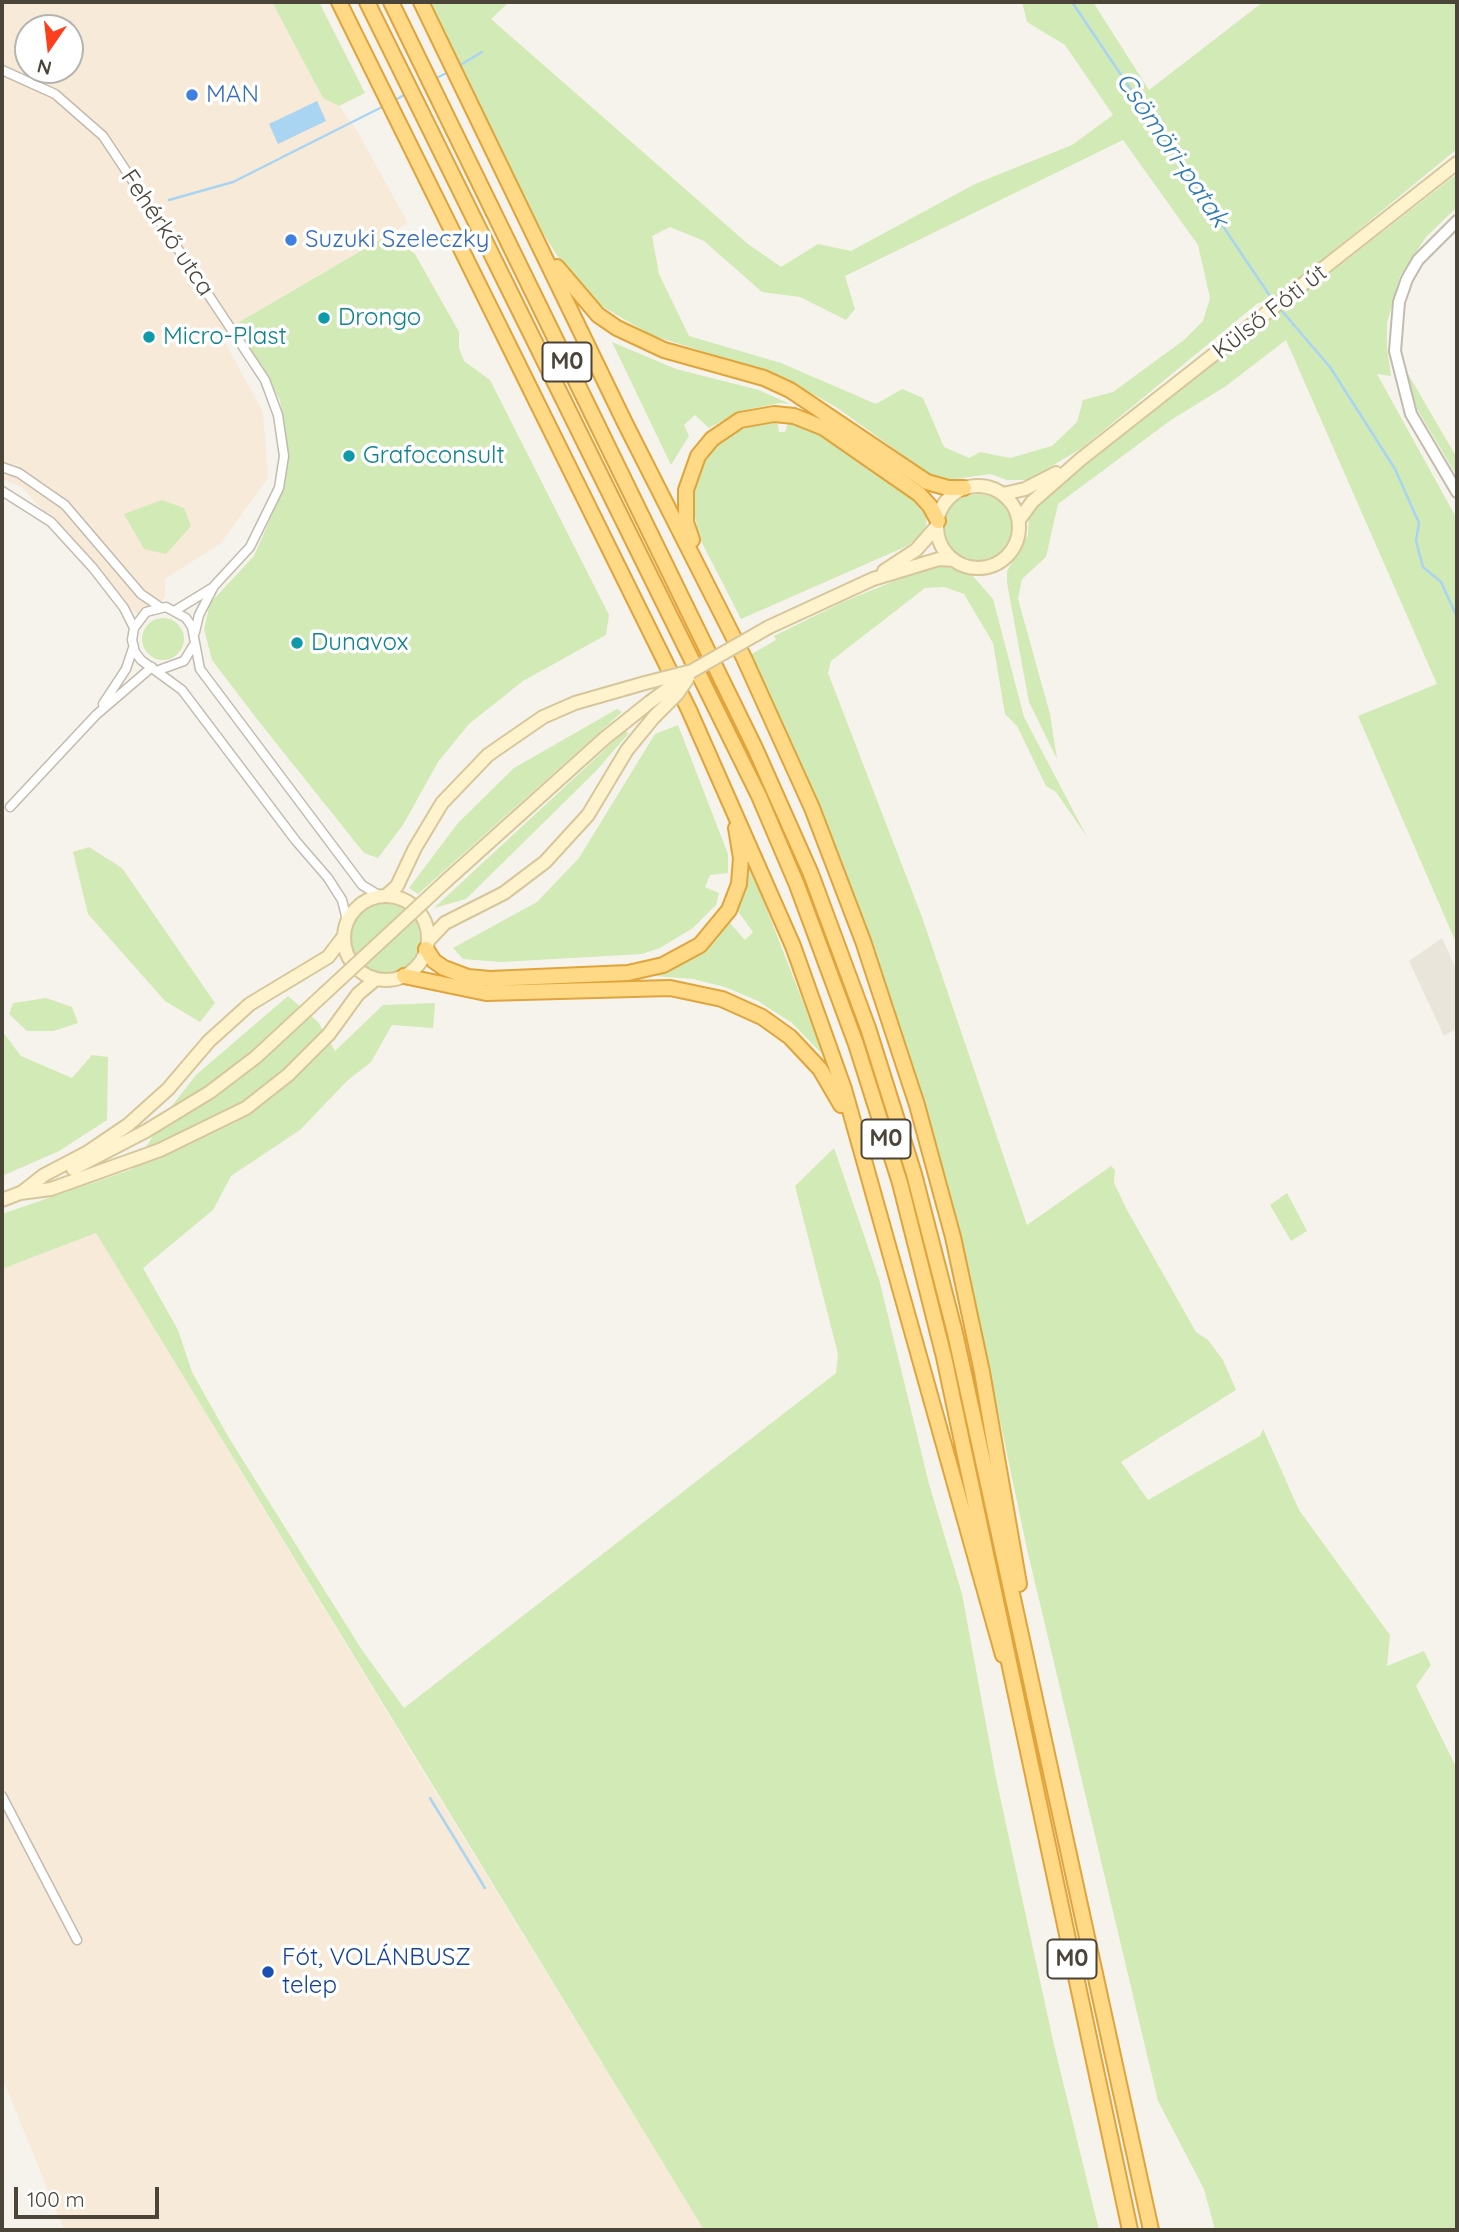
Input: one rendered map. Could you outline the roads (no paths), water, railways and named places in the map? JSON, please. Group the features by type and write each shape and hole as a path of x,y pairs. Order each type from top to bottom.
{"highway":[{"path":"339,2 643,617 731,802 793,946 830,1046 858,1138 995,1636 1016,1689"},
{"name":"M0","path":"367,2 759,796 821,947 869,1083 914,1233 956,1407 1130,2230"},
{"name":"M0","path":"391,2 744,724 815,886 871,1038 918,1188 958,1344 1151,2230"},
{"path":"421,2 767,705 812,808 863,941 917,1105 953,1237 982,1372 1020,1583 1019,1624"},
{"path":"536,237 569,285 598,315 617,328 664,350 764,378 790,390 927,482 948,488 964,488"},
{"path":"701,572 686,523 686,490 690,473 712,439 740,421 756,416 794,416 824,428 919,494 930,506 937,523"},
{"path":"427,945 434,961 444,968 468,977 490,979 628,973 663,965 700,945 723,920 737,891 741,858 731,802"},
{"path":"404,976 486,993 670,988 722,999 762,1017 803,1049 835,1092 858,1138"}],"main road":[{"name":"Külső Fóti út","path":"1019,520 1031,502 1081,460 1457,163"},
{"name":"Külső Fóti út","path":"1003,494 1025,489 1081,460"},
{"path":"2,1200 146,1132 209,1093 256,1057 596,746 692,671 768,627 873,579 939,559 954,560 974,568 998,563 1015,545 1019,520 1014,505 991,487 964,488 945,502 937,523 916,550 873,579"},
{"path":"937,523 945,551 954,560"},
{"path":"692,671 677,694 627,750 588,815 560,848 522,881 445,923 427,945 418,965 404,976 391,980 376,979 361,972 350,960 344,936 347,920 360,904 383,896 397,886 415,848 442,803 488,755 543,717 575,703 692,671"},
{"path":"383,896 398,897 417,909 427,929 427,945"},
{"path":"20,1193 44,1175 88,1152 128,1125 168,1089 209,1041 250,1004 328,957 344,936"},
{"path":"20,1193 51,1189 94,1171 160,1150 246,1108 288,1075 329,1034 358,994 376,979"}],"street":[{"name":"Fehérkő utca","path":"2,69 55,94 103,136 265,380 278,415 283,450 279,488 250,547 214,586"},
{"path":"1457,221 1418,260 1407,279 1399,302 1395,351 1410,414 1457,492"},
{"path":"2,467 19,473 65,505 141,594 160,607 176,610 186,618 194,635"},
{"path":"2,491 51,522 116,598 134,628"},
{"path":"176,610 214,586"},
{"path":"214,586 199,615 194,635 193,646 200,669 362,885 383,896"},
{"path":"96,715 126,668 133,647 134,628 146,612 160,607"},
{"path":"10,807 96,715 155,669 184,662 193,646"},
{"path":"133,647 141,660 182,690 296,841 328,878 342,900 347,920"},
{"path":"2,1796 77,1940"}],"water":[{"path":"317,101 326,121 278,144 269,124"}],"waterway":[{"name":"Csömöri-patak","path":"1072,2 1272,299"},
{"path":"457,67 482,52"},
{"path":"435,79 448,72"},
{"path":"395,100 408,93"},
{"path":"169,200 233,182 386,105"},
{"name":"Csömöri-patak","path":"1281,310 1330,367 1395,469 1419,523 1416,541 1423,567 1441,582 1457,617"},
{"path":"430,1798 485,1888"}],"place":[{"name":"MAN","path":"192,95"},
{"name":"Suzuki Szeleczky","path":"291,240"},
{"name":"Drongo","path":"324,318"},
{"name":"Micro-Plast","path":"149,337"},
{"name":"Grafoconsult","path":"349,456"},
{"name":"Dunavox","path":"297,643"},
{"name":"Fót, VOLÁNBUSZ telep","path":"268,1972"}]}
